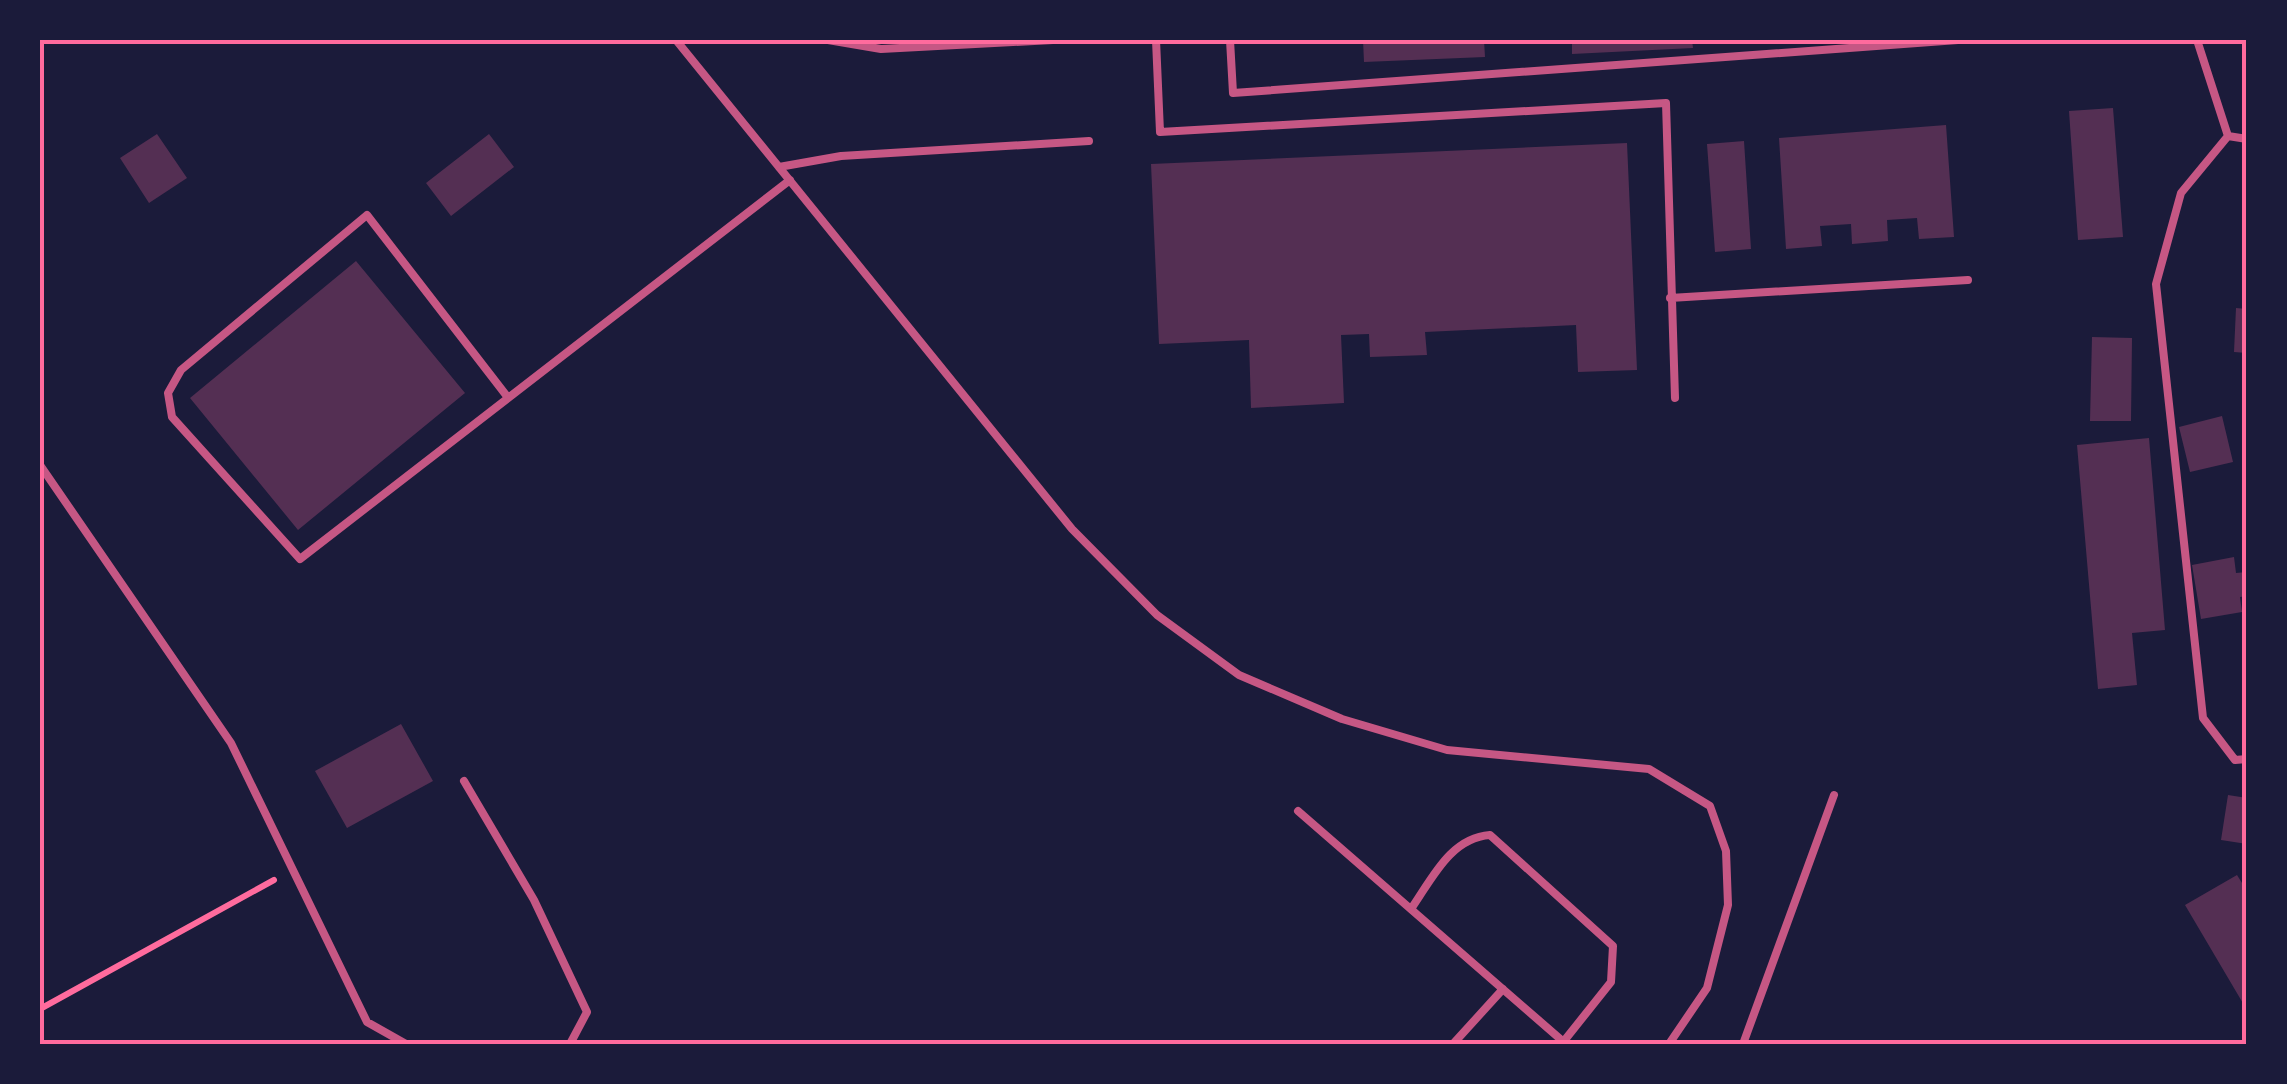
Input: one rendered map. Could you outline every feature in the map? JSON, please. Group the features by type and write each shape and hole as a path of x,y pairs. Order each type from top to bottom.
{"lane":[{"path":"676,40 1072,529 1157,614 1238,675 1342,719 1447,750 1649,769 1710,806 1726,850 1728,905 1707,988 1669,1044"},
{"path":"828,40 881,48 1053,40"},
{"path":"1156,40 1160,132 1666,103 1675,398"},
{"path":"1230,40 1234,93 1958,40"},
{"path":"2198,40 2228,136"},
{"path":"2228,136 2247,139"},
{"path":"2228,136 2181,193 2156,284 2203,718 2235,760 2247,759"},
{"path":"780,167 841,156 1089,141"},
{"path":"506,395 367,215 181,370 168,393 172,417 300,559 506,395 790,180"},
{"path":"1670,298 1968,280"},
{"path":"40,465 231,743 367,1022 406,1044"},
{"path":"464,781 534,900 587,1012 570,1044"},
{"path":"1743,1044 1834,795"},
{"path":"1298,811 1565,1043 1611,982 1613,946 1490,835 1476,836 1452,850 1411,909"},
{"path":"1453,1044 1503,989"}],"path":[{"path":"40,1009 293,870"}],"building":[{"path":"1363,40 1484,40 1485,57 1364,62"},
{"path":"1572,40 1692,40 1693,48 1572,54"},
{"path":"2113,108 2123,237 2078,240 2069,111"},
{"path":"1946,125 1954,237 1919,239 1917,218 1887,220 1888,241 1852,244 1851,224 1820,226 1822,246 1786,249 1779,138"},
{"path":"157,134 187,178 149,203 120,158"},
{"path":"489,134 514,167 451,216 426,183"},
{"path":"1744,141 1751,249 1715,252 1707,144"},
{"path":"1627,143 1637,370 1578,372 1576,325 1425,332 1427,355 1370,357 1369,334 1341,335 1344,403 1251,408 1249,340 1159,344 1151,164"},
{"path":"356,261 465,393 298,530 190,398"},
{"path":"2236,308 2247,309 2247,353 2234,352"},
{"path":"2092,337 2132,338 2131,421 2090,421"},
{"path":"2222,416 2233,462 2190,472 2179,427"},
{"path":"2149,438 2165,630 2132,633 2137,685 2098,689 2077,445"},
{"path":"2234,557 2236,573 2247,572 2247,596 2240,597 2242,612 2201,619 2192,565"},
{"path":"401,724 433,781 347,828 315,771"},
{"path":"2228,795 2247,798 2247,844 2221,840"},
{"path":"2237,875 2247,891 2244,1005 2185,905"}]}
